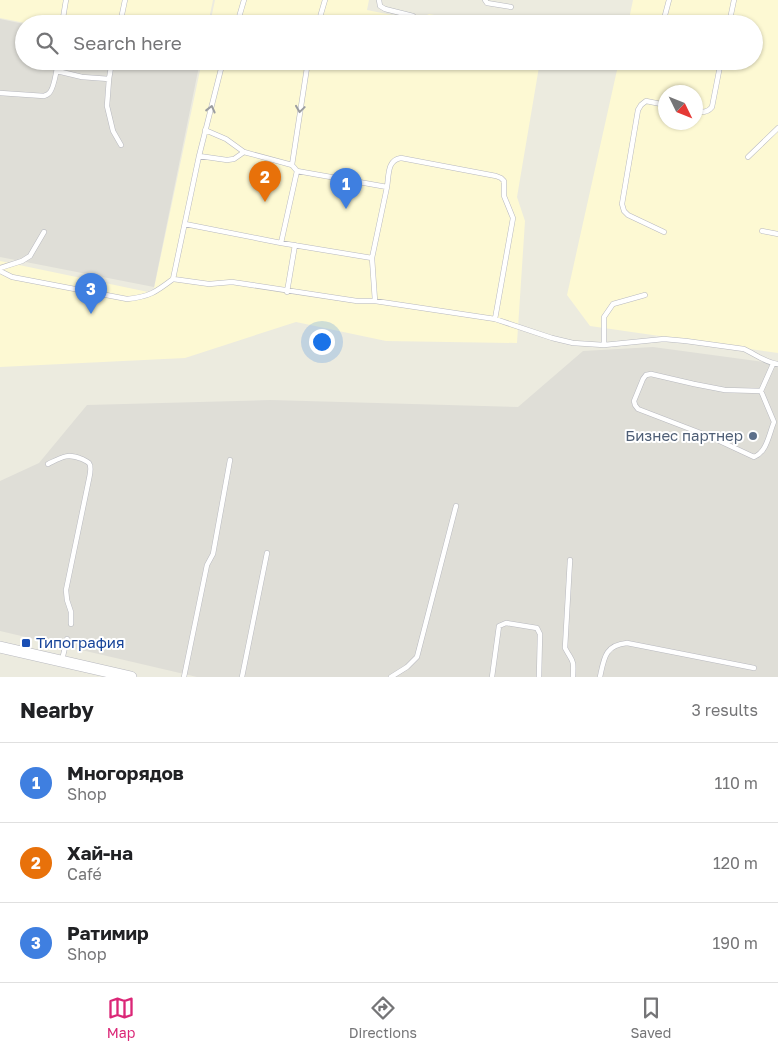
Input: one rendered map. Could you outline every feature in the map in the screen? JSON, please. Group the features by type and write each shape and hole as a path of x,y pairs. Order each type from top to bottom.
{"street":[{"path":"0,647 131,677"}],"lane":[{"path":"64,15 66,0"},
{"path":"122,15 125,0"},
{"path":"240,15 244,0"},
{"path":"321,15 325,0"},
{"path":"379,0 380,6 385,9 409,15"},
{"path":"485,0 487,3 511,7"},
{"path":"665,15 669,0"},
{"path":"731,15 734,0"},
{"path":"110,70 107,106 113,131 121,145"},
{"path":"0,270 12,277 127,299 142,298 151,294 173,278 199,156 221,70"},
{"path":"292,165 307,70"},
{"path":"703,112 708,111 712,107 719,70"},
{"path":"0,93 48,95 51,92 57,71 82,77 109,79"},
{"path":"658,103 646,101 638,110 622,204 624,211 628,215 664,232"},
{"path":"748,157 778,128"},
{"path":"205,130 226,139 244,152 292,165 297,171 387,187"},
{"path":"199,156 227,160 234,159 244,152"},
{"path":"375,301 372,258 387,187 390,163 395,159 401,158 496,176 504,181 504,196 513,218 495,319"},
{"path":"281,243 297,171"},
{"path":"185,224 281,243 372,258"},
{"path":"762,231 778,234"},
{"path":"0,270 30,256 44,232"},
{"path":"287,292 295,245"},
{"path":"173,278 209,284 232,282 287,292 357,301 375,301 495,319 573,343 604,345 664,339 744,349 775,364 761,391"},
{"path":"604,345 604,317 613,304 645,295"},
{"path":"650,374 725,390 761,391 774,422 763,451 759,455 754,456 638,408 634,401 643,379 646,375 650,374"},
{"path":"48,464 62,457 72,455 85,460 90,466 66,590 66,600 71,612 71,624"},
{"path":"184,677 207,565 213,554 230,460"},
{"path":"391,677 407,667 417,657 456,506"},
{"path":"242,677 268,553"},
{"path":"570,560 565,648 574,663 573,677"},
{"path":"492,677 499,626 506,623 537,628 539,631 539,677"},
{"path":"62,662 67,639"},
{"path":"600,677 605,656 609,650 614,646 627,643 754,668"}],"shaded area":[{"path":"0,0 213,0 210,15 15,15 15,21 0,18"},
{"path":"215,0 369,0 367,10 392,15 212,15"},
{"path":"633,0 778,0 778,353 590,326 567,295 617,70 763,70 763,15 630,15"},
{"path":"0,19 15,22 15,70 198,70 154,287 0,257"},
{"path":"200,70 538,70 517,197 525,221 517,343 386,341 296,322 185,358 0,367 0,261 153,293"},
{"path":"653,347 778,364 778,677 197,677 0,631 0,481 39,463 87,405 270,400 518,407 583,351"}],"place":[{"name":"Хай-на","path":"265,202"},
{"name":"Многорядов","path":"346,209"},
{"name":"Ратимир","path":"91,314"},
{"name":"Бизнес партнер","path":"753,436"},
{"name":"Типография","path":"26,643"}]}
